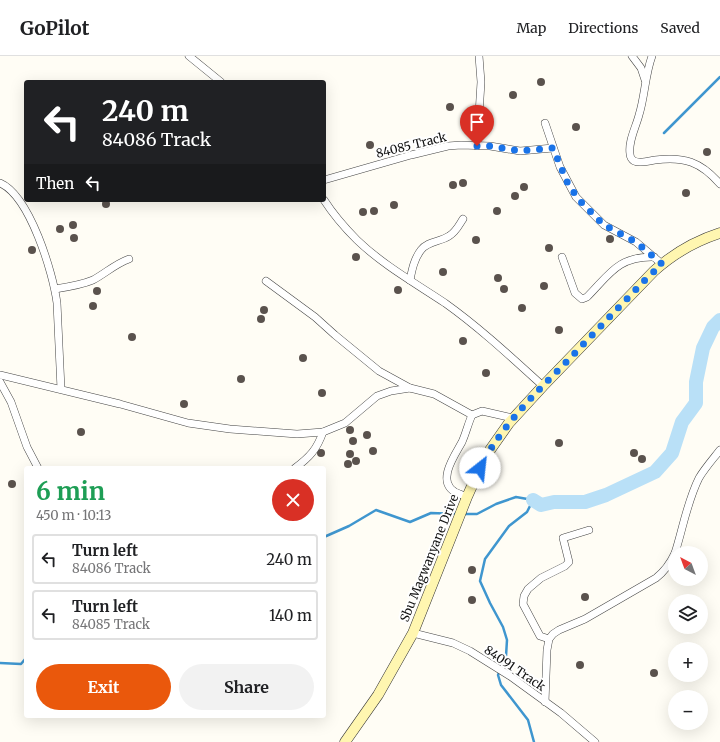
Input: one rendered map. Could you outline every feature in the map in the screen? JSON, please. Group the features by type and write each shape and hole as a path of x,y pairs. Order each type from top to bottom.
{"main road":[{"name":"Sbu Magwanyane Drive","path":"350,741 413,633 466,499 480,468 499,436 513,418 543,386 662,264 695,243 720,233"}],"street":[{"path":"189,56 219,80"},
{"path":"477,146 481,82 478,56"},
{"path":"632,56 641,68 645,80"},
{"path":"652,56 645,80 639,115 630,148 631,159 640,162 677,159 694,163 708,172 720,184"},
{"path":"546,123 553,148 568,184 576,197 604,225 636,242 662,264"},
{"name":"84085 Track","path":"326,179 430,150 461,145 490,146 520,151 553,148"},
{"path":"0,183 8,188 21,204 34,227 46,257 55,289 59,332 61,389"},
{"path":"326,202 356,239 384,262 474,325 543,386"},
{"path":"410,280 414,263 421,250 430,243 452,234 463,219"},
{"path":"562,257 575,293 582,299 587,297 611,272 622,263 634,259 654,257"},
{"path":"55,289 86,283 118,263 129,259"},
{"path":"266,281 315,317 379,371 410,388 434,394 472,415"},
{"path":"0,375 120,404 183,422 199,425 297,434 323,432 344,423 377,396 392,391 410,388"},
{"path":"0,382 11,402 27,447 37,466"},
{"path":"466,499 450,487 447,482 447,477 472,415 482,411 513,418"},
{"path":"297,466 311,455 319,444 323,432"},
{"path":"677,546 690,501 700,477 720,450"},
{"path":"549,639 540,636 523,604 524,596 528,588 541,578 565,566 569,562 563,538 589,530"},
{"path":"545,702 547,650 549,639 559,630 585,619 656,578 664,572 668,566"},
{"name":"84091 Track","path":"413,633 454,643 470,651 545,702 595,742"}],"building":[{"path":"541,78 544,79 544,85 541,86 538,85 537,82 538,79"},
{"path":"513,91 516,92 516,98 513,99 510,98 509,95 510,92"},
{"path":"450,103 453,104 453,110 450,111 447,110 446,107 447,104"},
{"path":"576,123 579,124 579,130 576,131 573,130 572,127 573,124"},
{"path":"370,141 373,142 373,148 370,149 367,148 366,145 367,142"},
{"path":"707,148 710,149 710,155 707,156 704,155 703,152 704,149"},
{"path":"463,179 466,180 466,186 463,187 460,186 459,183 460,180"},
{"path":"453,181 456,182 456,188 453,189 450,188 449,185 450,182"},
{"path":"524,183 527,184 527,190 524,191 521,190 520,187 521,184"},
{"path":"686,189 689,190 689,196 686,197 683,196 682,193 683,190"},
{"path":"515,192 518,193 518,199 515,200 512,199 511,196 512,193"},
{"path":"394,201 397,202 397,208 394,209 391,208 390,205 391,202"},
{"path":"103,202 109,202 109,207 103,207"},
{"path":"374,207 377,208 377,214 374,215 371,214 370,211 371,208"},
{"path":"497,207 500,208 500,214 497,215 494,214 493,211 494,208"},
{"path":"363,208 366,209 366,215 363,216 360,215 359,212 360,209"},
{"path":"73,221 76,222 76,228 73,229 70,228 69,225 70,222"},
{"path":"60,225 63,226 63,232 60,233 57,232 56,229 57,226"},
{"path":"74,234 77,235 77,241 74,242 71,241 70,238 71,235"},
{"path":"610,235 613,236 613,242 610,243 607,242 606,239 607,236"},
{"path":"476,236 479,237 479,243 476,244 473,243 472,240 473,237"},
{"path":"549,244 552,245 552,251 549,252 546,251 545,248 546,245"},
{"path":"32,246 35,247 35,253 32,254 29,253 28,250 29,247"},
{"path":"356,253 359,254 359,260 356,261 353,260 352,257 353,254"},
{"path":"443,268 446,269 446,275 443,276 440,275 439,272 440,269"},
{"path":"498,274 501,275 501,281 498,282 495,281 494,278 495,275"},
{"path":"544,282 547,283 547,289 544,290 541,289 540,286 541,283"},
{"path":"504,285 507,286 507,292 504,293 501,292 500,289 501,286"},
{"path":"398,286 401,287 401,293 398,294 395,293 394,290 395,287"},
{"path":"97,287 100,288 100,294 97,295 94,294 93,291 94,288"},
{"path":"93,302 96,303 96,309 93,310 90,309 89,306 90,303"},
{"path":"522,304 525,305 525,311 522,312 519,311 518,308 519,305"},
{"path":"264,306 267,307 267,313 264,314 261,313 260,310 261,307"},
{"path":"261,315 264,316 264,322 261,323 258,322 257,319 258,316"},
{"path":"559,326 562,327 562,333 559,334 556,333 555,330 556,327"},
{"path":"132,333 135,334 135,340 132,341 129,340 128,337 129,334"},
{"path":"463,337 466,338 466,344 463,345 460,344 459,341 460,338"},
{"path":"303,354 306,355 306,361 303,362 300,361 299,358 300,355"},
{"path":"486,369 489,370 489,376 486,377 483,376 482,373 483,370"},
{"path":"241,375 244,376 244,382 241,383 238,382 237,379 238,376"},
{"path":"322,389 325,390 325,396 322,397 319,396 318,393 319,390"},
{"path":"184,400 187,401 187,407 184,408 181,407 180,404 181,401"},
{"path":"350,426 353,427 353,433 350,434 347,433 346,430 347,427"},
{"path":"81,428 84,429 84,435 81,436 78,435 77,432 78,429"},
{"path":"367,431 370,432 370,438 367,439 364,438 363,435 364,432"},
{"path":"353,437 356,438 356,444 353,445 350,444 349,441 350,438"},
{"path":"559,439 562,440 562,446 559,447 556,446 555,443 556,440"},
{"path":"373,447 376,448 376,454 373,455 370,454 369,451 370,448"},
{"path":"321,449 324,450 324,456 321,457 318,456 317,453 318,450"},
{"path":"634,449 637,450 637,456 634,457 631,456 630,453 631,450"},
{"path":"350,450 353,451 353,457 350,458 347,457 346,454 347,451"},
{"path":"642,455 645,456 645,462 642,463 639,462 638,459 639,456"},
{"path":"356,457 359,458 359,464 356,465 353,464 352,461 353,458"},
{"path":"348,460 351,461 351,467 348,468 345,467 344,464 345,461"},
{"path":"12,480 15,481 15,487 12,488 9,487 8,484 9,481"},
{"path":"472,566 475,567 475,573 472,574 469,573 468,570 469,567"},
{"path":"585,593 588,594 588,600 585,601 582,600 581,597 582,594"},
{"path":"472,596 475,597 475,603 472,604 469,603 468,600 469,597"},
{"path":"580,661 583,662 583,668 580,669 577,668 576,665 577,662"},
{"path":"654,669 657,670 657,676 654,677 651,676 650,673 651,670"}],"waterway":[{"path":"664,133 720,77"},
{"path":"533,500 541,505 554,502 585,502 606,495 655,472 672,453 682,422 696,403 696,382 703,348 713,327 720,320"},
{"path":"463,514 477,514 496,504 516,497 533,500 527,512 509,526 485,559 480,581 503,627 507,640 506,656 498,675 501,685 528,720 534,742"},
{"path":"326,536 349,526 376,510 410,522 431,513 458,514"},
{"path":"0,663 21,664 24,660"}],"route":[{"path":"477,146 490,146 520,151 553,148 560,167 576,197 604,225 636,242 662,264 508,423 480,468"}]}
